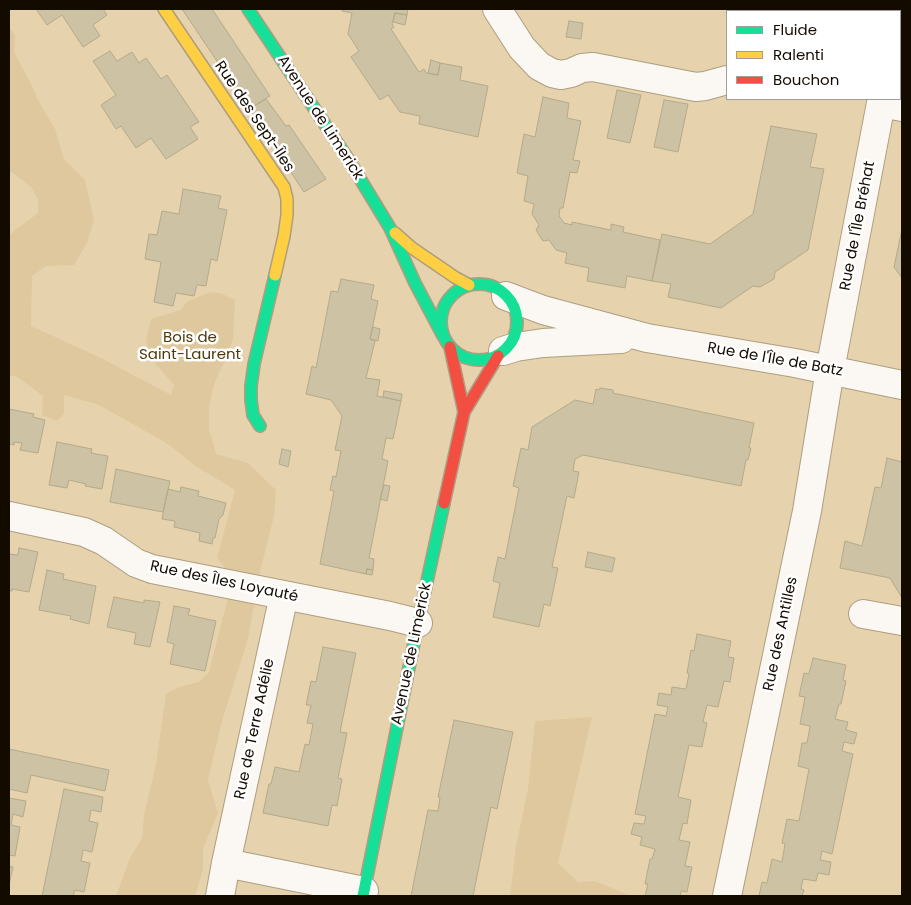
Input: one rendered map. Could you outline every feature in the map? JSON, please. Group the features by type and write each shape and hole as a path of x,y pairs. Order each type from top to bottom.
{"street":[{"name":"Rue des Sept-Îles","path":"164,9 284,187 287,199 284,236 254,364 251,386 253,415 260,426"},
{"name":"Avenue de Limerick","path":"248,9 348,159 390,228 415,283 443,336"},
{"path":"497,9 522,48 539,66 552,73 561,75 571,74 582,68 593,67 696,87 726,80"},
{"name":"Rue de l'Île Bréhat","path":"830,370 881,102"},
{"name":"Avenue de Limerick","path":"390,228 412,248 469,286"},
{"path":"476,284 495,288 506,296 516,313 515,333 501,354 480,360 470,359 458,354 450,347 443,336 440,321 449,298 457,291 476,284"},
{"name":"Rue de l'Île de Batz","path":"506,296 543,310 647,338 795,363 902,385"},
{"name":"Rue de l'Île de Batz","path":"501,354 516,347 543,343 647,338"},
{"name":"Avenue de Limerick","path":"450,347 464,412"},
{"name":"Avenue de Limerick","path":"363,894 418,623 464,412 501,354"},
{"name":"Rue des Antilles","path":"727,896 806,511 830,370"},
{"name":"Rue des Îles Loyauté","path":"9,516 84,532 104,541 136,563 152,569 418,623"},
{"name":"Rue de Terre Adélie","path":"220,896 284,595"},
{"path":"863,614 902,621"},
{"path":"226,863 363,894"}],"green space":[{"name":"Bois de Saint-Laurent","path":"9,27 15,35 14,52 55,129 64,159 85,180 94,220 87,243 74,265 46,266 32,276 31,326 99,357 171,395 174,385 149,356 146,339 151,319 181,310 186,302 210,292 223,294 235,300 233,339 214,384 209,407 209,429 216,454 248,463 276,490 274,516 259,576 248,639 222,721 208,780 218,813 203,849 203,870 195,896 116,896 130,858 142,838 144,816 156,764 166,694 179,687 199,682 209,672 233,578 217,558 235,490 194,465 168,444 99,405 64,395 64,414 57,421 42,415 43,396 16,376 9,376 9,235 38,213 38,199 31,187 9,170"},
{"path":"592,717 558,863 578,882 595,881 631,896 510,896 516,846 528,789 535,721"}],"building":[{"path":"36,9 103,9 107,15 93,25 100,36 83,47 62,15 47,25"},
{"path":"182,9 212,9 270,96 249,109"},
{"path":"343,9 408,9 407,15 395,13 392,24 394,27 391,29 419,72 424,69 426,73 438,75 440,63 462,67 460,80 488,86 478,137 419,124 420,116 400,112 388,95 380,100 351,57 359,51 348,34 352,13 342,11"},
{"path":"395,13 407,15 405,25 393,22"},
{"path":"569,21 583,23 581,39 566,37"},
{"path":"110,51 117,61 132,52 139,63 146,58 161,79 167,75 199,122 190,127 198,139 166,159 151,138 136,148 121,126 116,129 101,105 116,95 93,61"},
{"path":"431,60 440,63 438,75 428,73"},
{"path":"617,90 641,95 630,143 607,138"},
{"path":"543,97 569,103 567,118 581,121 573,160 580,161 577,173 570,172 563,208 560,208 559,216 564,223 572,225 572,222 611,230 611,224 624,227 623,232 660,240 652,281 627,276 625,288 587,281 589,268 565,263 567,253 556,250 549,240 543,241 536,230 539,225 532,214 534,204 524,201 528,176 517,173 524,134 535,137"},
{"path":"266,99 286,126 289,125 326,179 304,192 249,109"},
{"path":"664,100 688,104 678,152 654,147"},
{"path":"771,126 817,134 810,167 824,169 808,250 775,272 774,279 760,287 753,286 721,308 668,297 671,284 652,281 662,234 710,244 753,214"},
{"path":"183,189 221,196 218,208 227,210 217,261 211,259 206,286 197,285 194,296 176,293 173,306 154,302 161,262 145,259 149,234 157,235 162,211 179,214"},
{"path":"902,229 902,278 894,267"},
{"path":"341,279 374,285 371,299 378,301 370,339 375,341 366,378 380,380 377,396 401,401 393,439 386,438 382,459 388,461 369,558 374,559 373,570 367,569 366,574 320,564 334,491 330,490 333,476 336,477 341,451 335,450 342,416 331,400 306,394 312,366 316,368 331,291 338,292"},
{"path":"373,327 380,329 378,341 370,339"},
{"path":"600,388 613,390 613,393 754,423 749,448 751,448 748,460 746,460 741,486 583,455 575,459 573,471 579,472 574,498 567,496 552,567 558,568 550,606 544,604 539,627 493,617 500,583 493,581 498,557 505,559 519,488 513,486 521,448 528,450 532,427 575,400 593,404 596,389 599,390"},
{"path":"384,391 402,394 401,401 383,397"},
{"path":"9,409 34,414 33,417 45,420 38,453 20,450 22,443 14,442 14,445 9,444"},
{"path":"57,442 92,449 91,453 108,456 102,489 85,486 86,484 69,480 67,488 49,485"},
{"path":"282,449 291,451 288,467 279,464"},
{"path":"887,458 902,462 902,598 890,578 840,568 845,541 862,546 875,487 881,488"},
{"path":"116,469 170,481 163,512 110,502"},
{"path":"384,485 390,486 387,501 380,499"},
{"path":"181,487 199,491 198,496 226,503 212,544 199,541 200,533 174,527 175,521 162,519 168,489 180,492"},
{"path":"19,548 38,552 29,592 9,590 9,554 18,555"},
{"path":"588,552 615,558 612,572 585,567"},
{"path":"367,569 373,570 372,575 366,574"},
{"path":"47,570 64,574 63,579 96,586 89,624 70,619 71,616 39,610"},
{"path":"114,597 144,603 144,600 160,602 150,647 134,644 136,633 107,627"},
{"path":"174,606 190,609 188,615 216,621 205,671 170,664 174,644 167,642"},
{"path":"697,634 731,641 728,657 734,658 730,682 724,681 718,707 707,705 703,722 707,723 702,747 689,745 678,797 691,800 687,824 683,823 679,840 690,842 685,866 692,867 687,892 681,891 680,896 645,896 648,884 645,884 650,859 652,859 655,849 640,845 642,837 631,834 634,823 644,824 646,816 635,814 655,714 666,716 668,707 657,705 659,693 671,695 672,687 686,689 691,650 694,651"},
{"path":"323,647 356,653 340,732 347,733 338,778 342,779 337,806 332,805 328,826 263,813 269,784 271,784 275,767 299,772 305,744 309,745 313,724 307,723 311,705 306,705 311,681 316,682"},
{"path":"813,658 846,665 843,680 846,681 841,704 839,704 835,719 848,722 846,730 857,733 854,744 844,742 842,751 853,754 832,854 822,851 820,860 831,862 829,875 818,873 816,881 803,879 801,889 804,890 802,896 759,896 762,882 767,883 772,859 782,862 785,844 782,843 787,819 799,821 809,769 798,766 802,743 807,743 810,726 800,724 805,697 799,696 804,673 809,674"},
{"path":"454,720 513,732 497,809 491,807 473,896 411,896 428,810 438,811 440,797 438,797"},
{"path":"9,749 109,770 105,791 31,775 27,793 9,789"},
{"path":"64,789 103,797 101,812 91,810 89,821 98,823 92,852 83,850 81,861 90,863 84,892 75,890 73,896 42,896"},
{"path":"9,798 26,801 23,817 13,814 11,825 20,827 15,856 9,855"},
{"path":"9,866 13,867 9,885"}],"traffic: fast":[{"path":"248,9 348,159 390,228 415,283 443,336"},
{"path":"260,426 253,415 251,386 254,364 275,275"},
{"path":"479,284 493,287 506,295 514,308 517,322 514,336 506,349 493,357 479,360 465,357 452,349 444,336 441,322 444,308 452,295 465,287 479,284"},
{"path":"363,896 444,503"}],"traffic: slow":[{"path":"164,9 284,187 287,199 287,215 275,275"},
{"path":"395,233 412,248 469,285"}],"traffic: jam":[{"path":"450,347 464,412"},
{"path":"444,503 464,412 498,356"}]}
